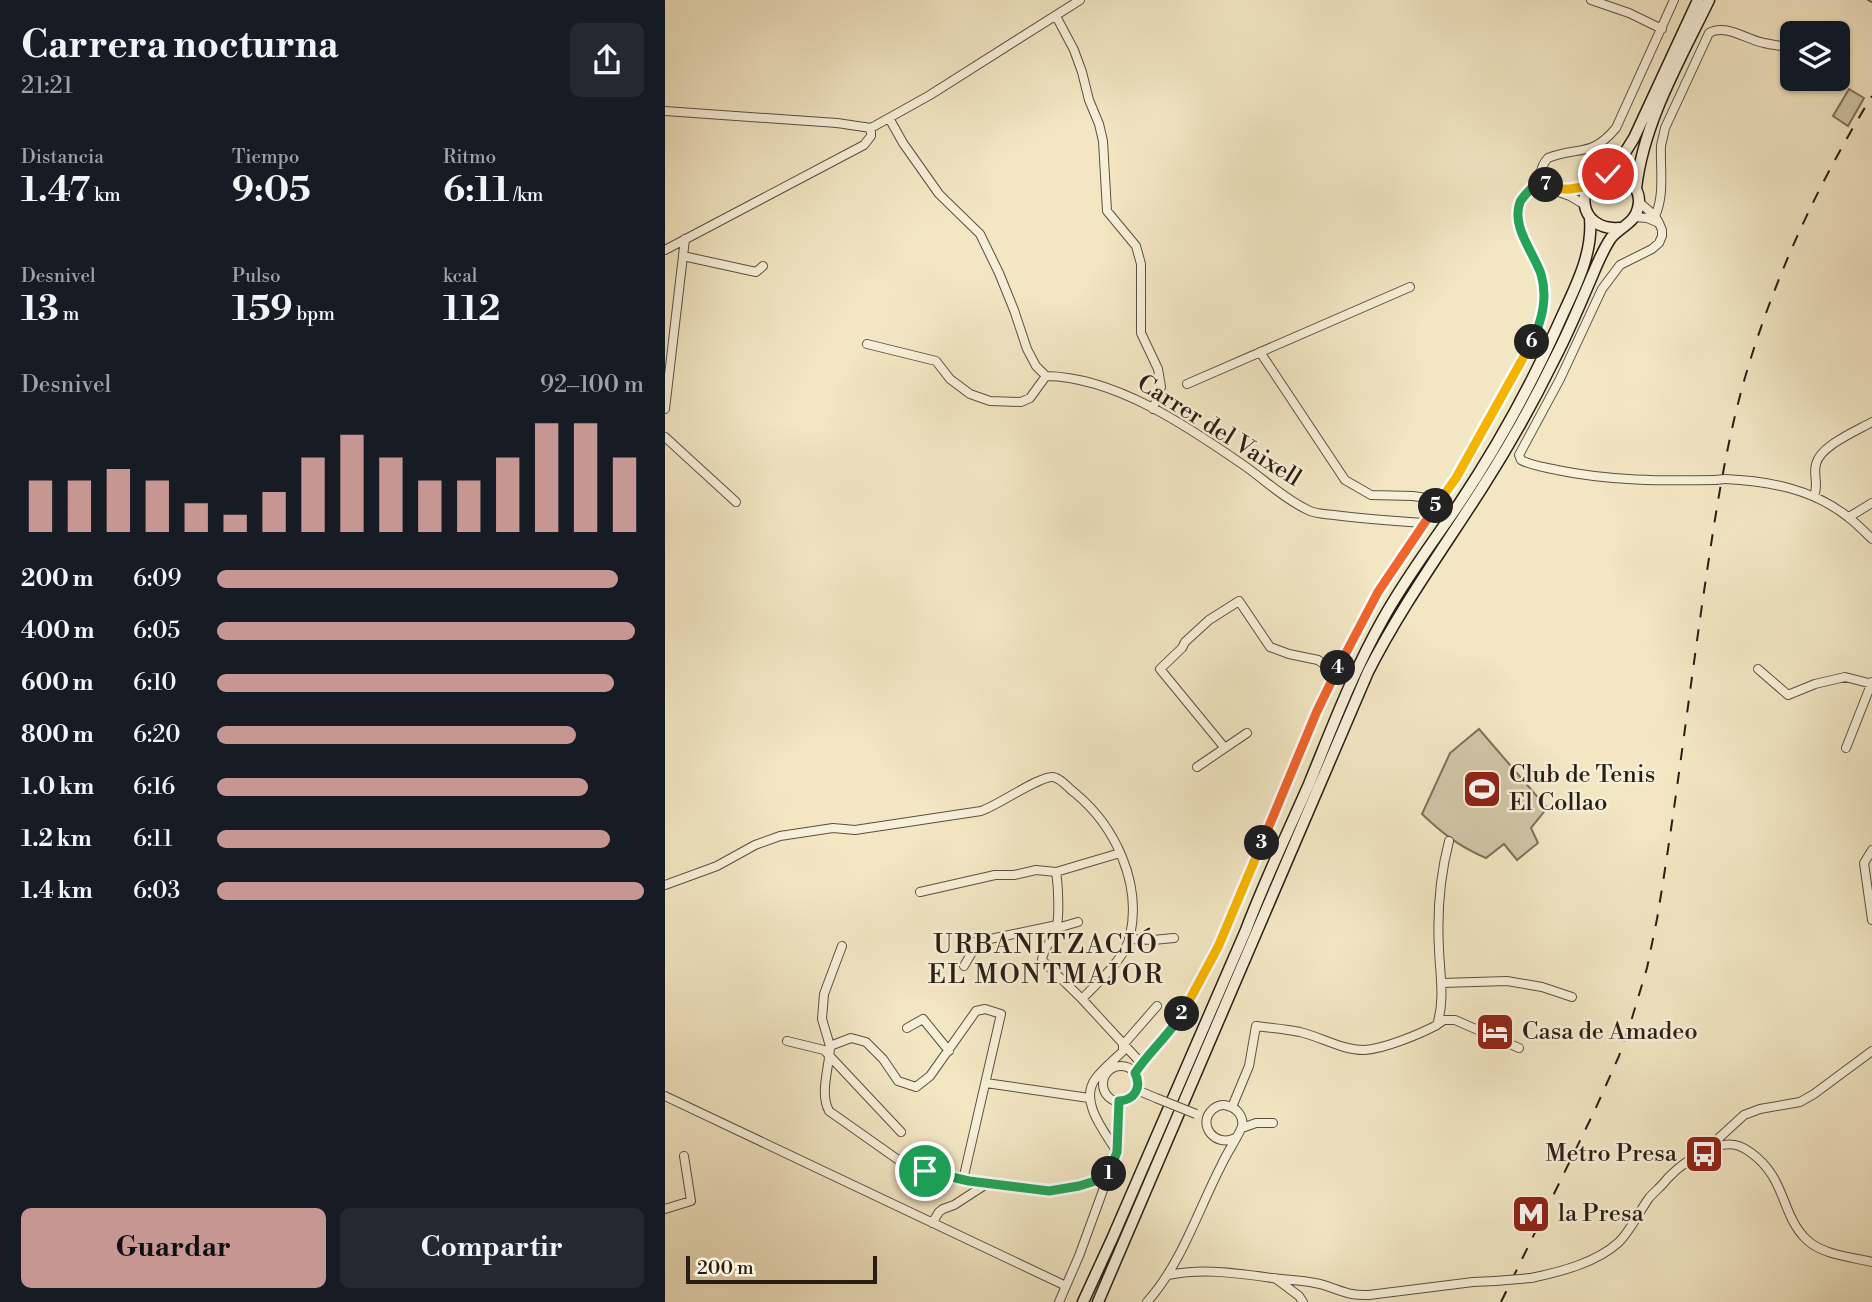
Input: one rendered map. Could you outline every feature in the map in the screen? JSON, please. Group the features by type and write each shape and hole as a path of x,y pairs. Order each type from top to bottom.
{"main road":[{"path":"1608,174 1634,138 1698,0"},
{"path":"1590,218 1608,229 1628,224 1635,217 1639,202 1636,188 1644,142 1709,0"},
{"path":"1083,1302 1125,1211 1351,683 1383,618 1500,437 1543,359 1590,244 1590,218 1585,205 1589,186 1597,178 1608,174 1629,180 1636,188"},
{"path":"1098,1302 1368,672 1408,600 1508,446 1559,352 1603,251 1619,228"}],"street":[{"path":"665,111 837,123 871,128 1080,0"},
{"path":"1591,0 1620,9 1662,29"},
{"path":"1585,205 1544,184 1541,177 1543,163 1548,158 1591,148 1616,128 1674,0"},
{"path":"1056,16 1074,50 1099,124 1103,141 1107,211 1136,246 1141,264 1141,333 1158,369 1161,387 1153,409"},
{"path":"1657,219 1661,146 1665,128 1709,33 1715,30 1727,31 1780,46"},
{"path":"867,344 936,361 960,387 970,394 990,401 1021,402 1030,398 1046,376 1036,366 1027,349 999,273 979,234 939,194 889,118"},
{"path":"665,250 864,145 871,136 871,128"},
{"path":"1135,1073 1175,1026 1218,947 1313,723 1378,592 1456,478 1531,345 1544,310 1545,292 1541,274 1517,216 1522,198 1541,177"},
{"path":"1550,189 1589,186"},
{"path":"1639,202 1657,219 1662,230 1659,243 1620,265 1606,282 1560,379 1519,455 1521,460 1528,464 1577,474 1652,481 1756,480 1781,485 1814,496 1849,517 1872,539"},
{"path":"1635,217 1657,219"},
{"path":"665,409 685,239"},
{"path":"683,256 756,272 763,266"},
{"path":"1187,384 1410,286"},
{"path":"1260,352 1345,480 1371,495 1440,500"},
{"name":"Carrer del Vaixell","path":"1046,376 1090,382 1126,393 1243,464 1289,499 1310,511 1358,519 1424,523"},
{"path":"1814,496 1817,490 1815,465 1821,452 1872,422"},
{"path":"665,437 736,502"},
{"path":"1849,517 1872,503"},
{"path":"1224,747 1160,669 1220,611 1239,601 1270,647 1318,660 1336,673"},
{"path":"1758,669 1788,695 1815,684 1845,677 1872,683 1846,748"},
{"path":"1197,767 1247,733"},
{"path":"665,885 717,866 755,845 780,836 833,828 855,830 981,811 994,807 1042,779 1052,777 1059,779 1100,817 1120,853 1132,893 1133,920 1126,948 1082,999"},
{"path":"1437,1025 1441,1011 1442,983 1439,947 1442,868 1449,841"},
{"path":"1872,850 1864,863 1872,920"},
{"path":"920,892 995,875 1014,875 1036,870 1056,872 1120,853"},
{"path":"1056,872 1057,927 1042,960 1141,1063"},
{"path":"964,966 971,954 971,943 1078,922"},
{"path":"1129,939 1174,938"},
{"path":"842,946 824,994 822,1019 830,1046 825,1094 829,1111 897,1158 925,1171 963,1180 1049,1191 1108,1177"},
{"path":"1442,983 1507,981 1542,987 1572,997"},
{"path":"1117,1152 1092,1110 1089,1098 1091,1086 1123,1051 1123,1045 1157,1006"},
{"path":"830,1046 851,1038 866,1042 883,1059 898,1081 916,1087 930,1076 977,1011 985,1009 1001,1014 963,1180"},
{"path":"907,1028 923,1019 949,1051"},
{"path":"1232,1107 1249,1066 1257,1026 1301,1032 1363,1050 1378,1048 1423,1032 1444,1020 1455,1020 1519,1048"},
{"path":"787,1041 824,1050 901,1132"},
{"path":"1168,1275 1209,1270 1319,1283 1353,1294 1369,1295 1556,1273 1598,1256 1619,1242 1650,1198 1677,1168 1706,1150 1744,1115 1800,1102 1872,1051"},
{"path":"1117,1066 1123,1066 1135,1073 1137,1090 1130,1099 1119,1101 1109,1098 1103,1085 1106,1073 1117,1066"},
{"path":"986,1083 1089,1098"},
{"path":"1137,1090 1207,1119"},
{"path":"665,1096 1066,1286"},
{"path":"1059,1302 1117,1152 1119,1101"},
{"path":"1147,1302 1177,1259 1205,1196 1242,1128 1240,1113 1232,1107 1217,1107 1209,1114 1207,1127 1213,1137 1225,1141 1235,1138"},
{"path":"1242,1128 1256,1123 1273,1123"},
{"path":"1706,1150 1725,1144 1748,1150 1772,1172 1793,1220 1808,1241 1825,1250 1872,1262"},
{"path":"665,1209 691,1201 684,1156"},
{"path":"932,1223 943,1209 988,1183"},
{"path":"1275,1278 1303,1302"}],"shaded area":[{"path":"1850,90 1864,98 1848,126 1833,116"},
{"name":"Club de Tenis El Collao","path":"1479,729 1547,808 1531,828 1538,843 1517,860 1504,844 1486,858 1477,854 1452,839 1422,814 1450,753"}],"waterway":[{"path":"1868,0 1872,2"}],"railway":[{"path":"1501,1302 1594,1112 1619,1056 1632,1018 1647,968 1657,919 1714,528 1744,381 1768,306 1798,234 1833,164 1872,96"}],"place":[{"name":"Club de Tenis El Collao","path":"1482,789"},
{"name":"Casa de Amadeo","path":"1495,1032"},
{"name":"Metro Presa","path":"1704,1154"},
{"name":"la Presa","path":"1531,1214"}],"district":[{"name":"URBANITZACIÓ EL MONTMAJOR","path":"1046,960"}],"route":[{"path":"925,1171 969,1181 1049,1191 1108,1177 1117,1152 1119,1101 1125,1101 1134,1095 1138,1084 1135,1073 1175,1026 1218,947 1317,711 1357,630 1378,592 1456,478 1537,331 1544,310 1545,292 1541,274 1517,216 1522,198 1541,177 1550,189 1570,189 1589,186 1597,178 1608,174"}]}
